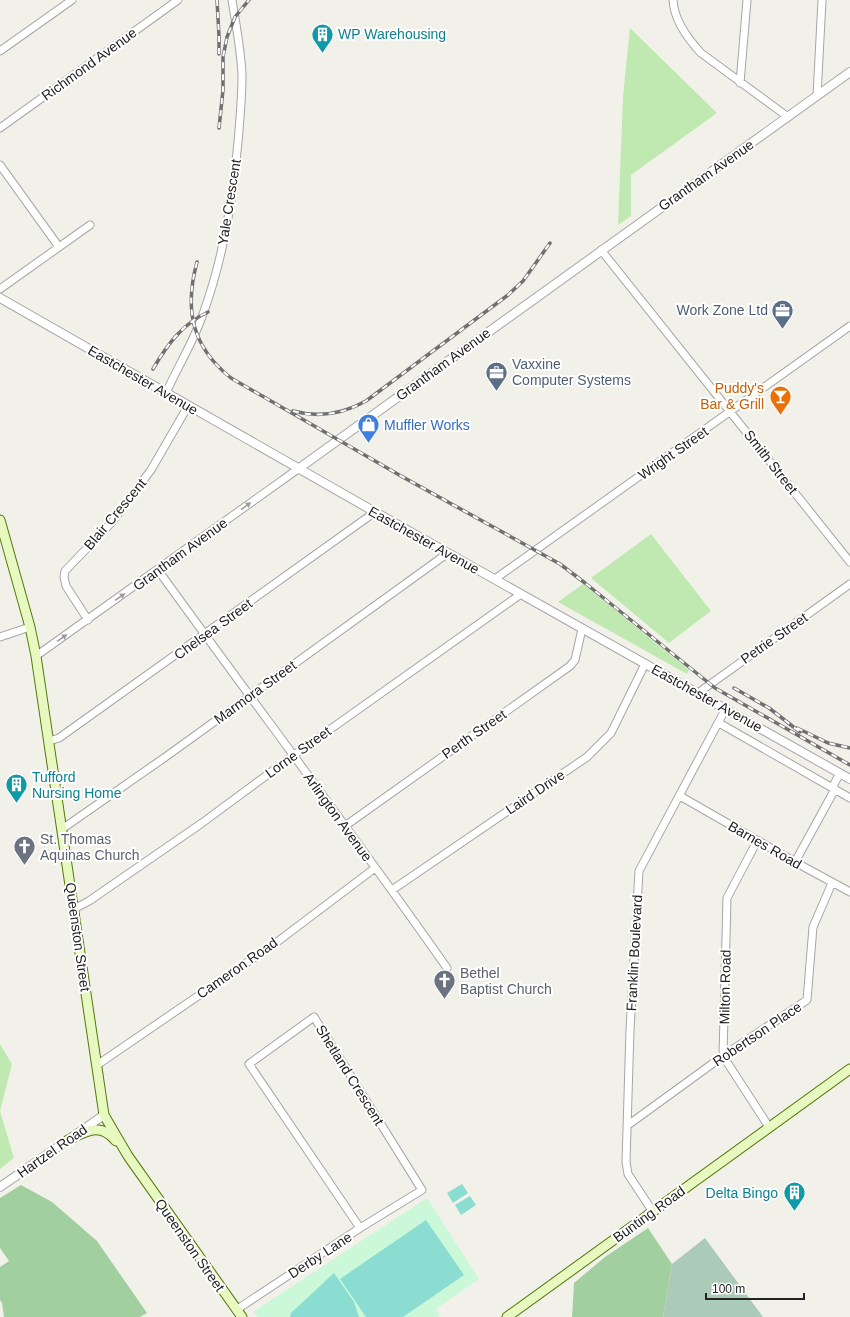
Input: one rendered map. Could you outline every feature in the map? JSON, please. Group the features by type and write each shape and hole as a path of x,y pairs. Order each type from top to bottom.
{"main road":[{"name":"Queenston Street","path":"0,520 30,627 36,656 104,1115 128,1156 239,1314"},
{"name":"Bunting Road","path":"513,1316 850,1069"},
{"path":"68,1140 90,1130 97,1129 111,1136 128,1156"}],"street":[{"path":"0,51 72,0"},
{"name":"Richmond Avenue","path":"0,128 178,0"},
{"name":"Yale Crescent","path":"166,393 204,314 219,260 234,186 240,121 242,75 232,0"},
{"path":"673,0 673,6 680,24 692,43 712,62 788,117"},
{"path":"740,83 747,0"},
{"path":"817,96 822,0"},
{"name":"Grantham Avenue","path":"36,656 158,570 850,72"},
{"path":"0,166 59,248"},
{"path":"0,289 90,225"},
{"name":"Smith Street","path":"601,250 850,562"},
{"name":"Eastchester Avenue","path":"0,298 298,469 850,779"},
{"name":"Wright Street","path":"495,579 850,326"},
{"name":"Blair Crescent","path":"88,620 66,586 64,577 65,571 112,522 151,470 188,406"},
{"name":"Chelsea Street","path":"49,741 59,738 375,512"},
{"name":"Marmora Street","path":"62,829 164,758 448,553"},
{"name":"Arlington Avenue","path":"158,570 204,635 294,755 447,968"},
{"name":"Petrie Street","path":"698,693 850,584"},
{"name":"Lorne Street","path":"74,909 89,901 202,823 294,755 521,594"},
{"path":"0,637 30,627"},
{"name":"Perth Street","path":"345,826 570,666 575,660 582,629"},
{"name":"Laird Drive","path":"392,890 587,757 611,733 645,664"},
{"name":"Franklin Boulevard","path":"653,1212 628,1174 626,1162 630,1030 639,871 726,708"},
{"name":"Eastchester Avenue","path":"719,723 850,798"},
{"path":"795,862 834,789 840,774"},
{"name":"Barnes Road","path":"680,796 757,841 850,892"},
{"name":"Milton Road","path":"724,1056 726,898 757,841"},
{"name":"Cameron Road","path":"97,1065 277,942 375,868"},
{"name":"Robertson Place","path":"628,1125 724,1056 807,1000 813,927 832,882"},
{"name":"Shetland Crescent","path":"360,1228 249,1064 314,1017 422,1190 405,1200"},
{"path":"724,1056 769,1127"},
{"name":"Hartzel Road","path":"0,1187 104,1115"},
{"name":"Derby Lane","path":"239,1314 360,1228 405,1200"}],"green space":[{"path":"630,28 717,113 631,175 631,216 618,225 623,96"},
{"path":"651,534 711,611 669,643 591,578"},
{"path":"583,584 689,670 687,674 558,602"},
{"path":"0,1044 12,1064 0,1111"},
{"path":"0,1111 14,1158 0,1169"},
{"path":"21,1185 52,1202 97,1241 147,1313 140,1317 4,1317 2,1303 0,1300 0,1267 9,1261 0,1248 0,1198"},
{"path":"427,1198 479,1279 436,1309 440,1316 258,1317 253,1312"},
{"path":"648,1228 672,1264 663,1317 572,1317 574,1283 605,1257"},
{"path":"705,1238 763,1317 663,1317 672,1264"}],"shaded area":[{"path":"462,1184 468,1193 453,1203 447,1193"},
{"path":"470,1196 476,1205 461,1215 455,1205"},
{"path":"426,1220 464,1275 403,1317 366,1317 340,1279"},
{"path":"334,1273 354,1302 359,1317 290,1317 291,1313"}],"railway":[{"path":"217,0 219,54"},
{"path":"219,128 223,90 223,57 227,37 235,17 249,0"},
{"path":"293,411 312,414 331,414 349,409 366,401 508,295 523,281 550,243"},
{"path":"197,262 191,296 194,326 207,354 231,378 401,476 560,564 715,688 850,765"},
{"path":"153,369 176,336 190,323 208,312"},
{"path":"734,688 769,708 800,732"},
{"path":"797,728 828,743 850,748"}],"place":[{"name":"WP Warehousing","path":"322,54"},
{"name":"Work Zone Ltd","path":"783,330"},
{"name":"Vaxxine Computer Systems","path":"497,392"},
{"name":"Puddy's Bar & Grill","path":"780,416"},
{"name":"Muffler Works","path":"369,444"},
{"name":"Tufford Nursing Home","path":"16,804"},
{"name":"St. Thomas Aquinas Church","path":"24,866"},
{"name":"Bethel Baptist Church","path":"445,1000"},
{"name":"Delta Bingo","path":"794,1212"}]}
